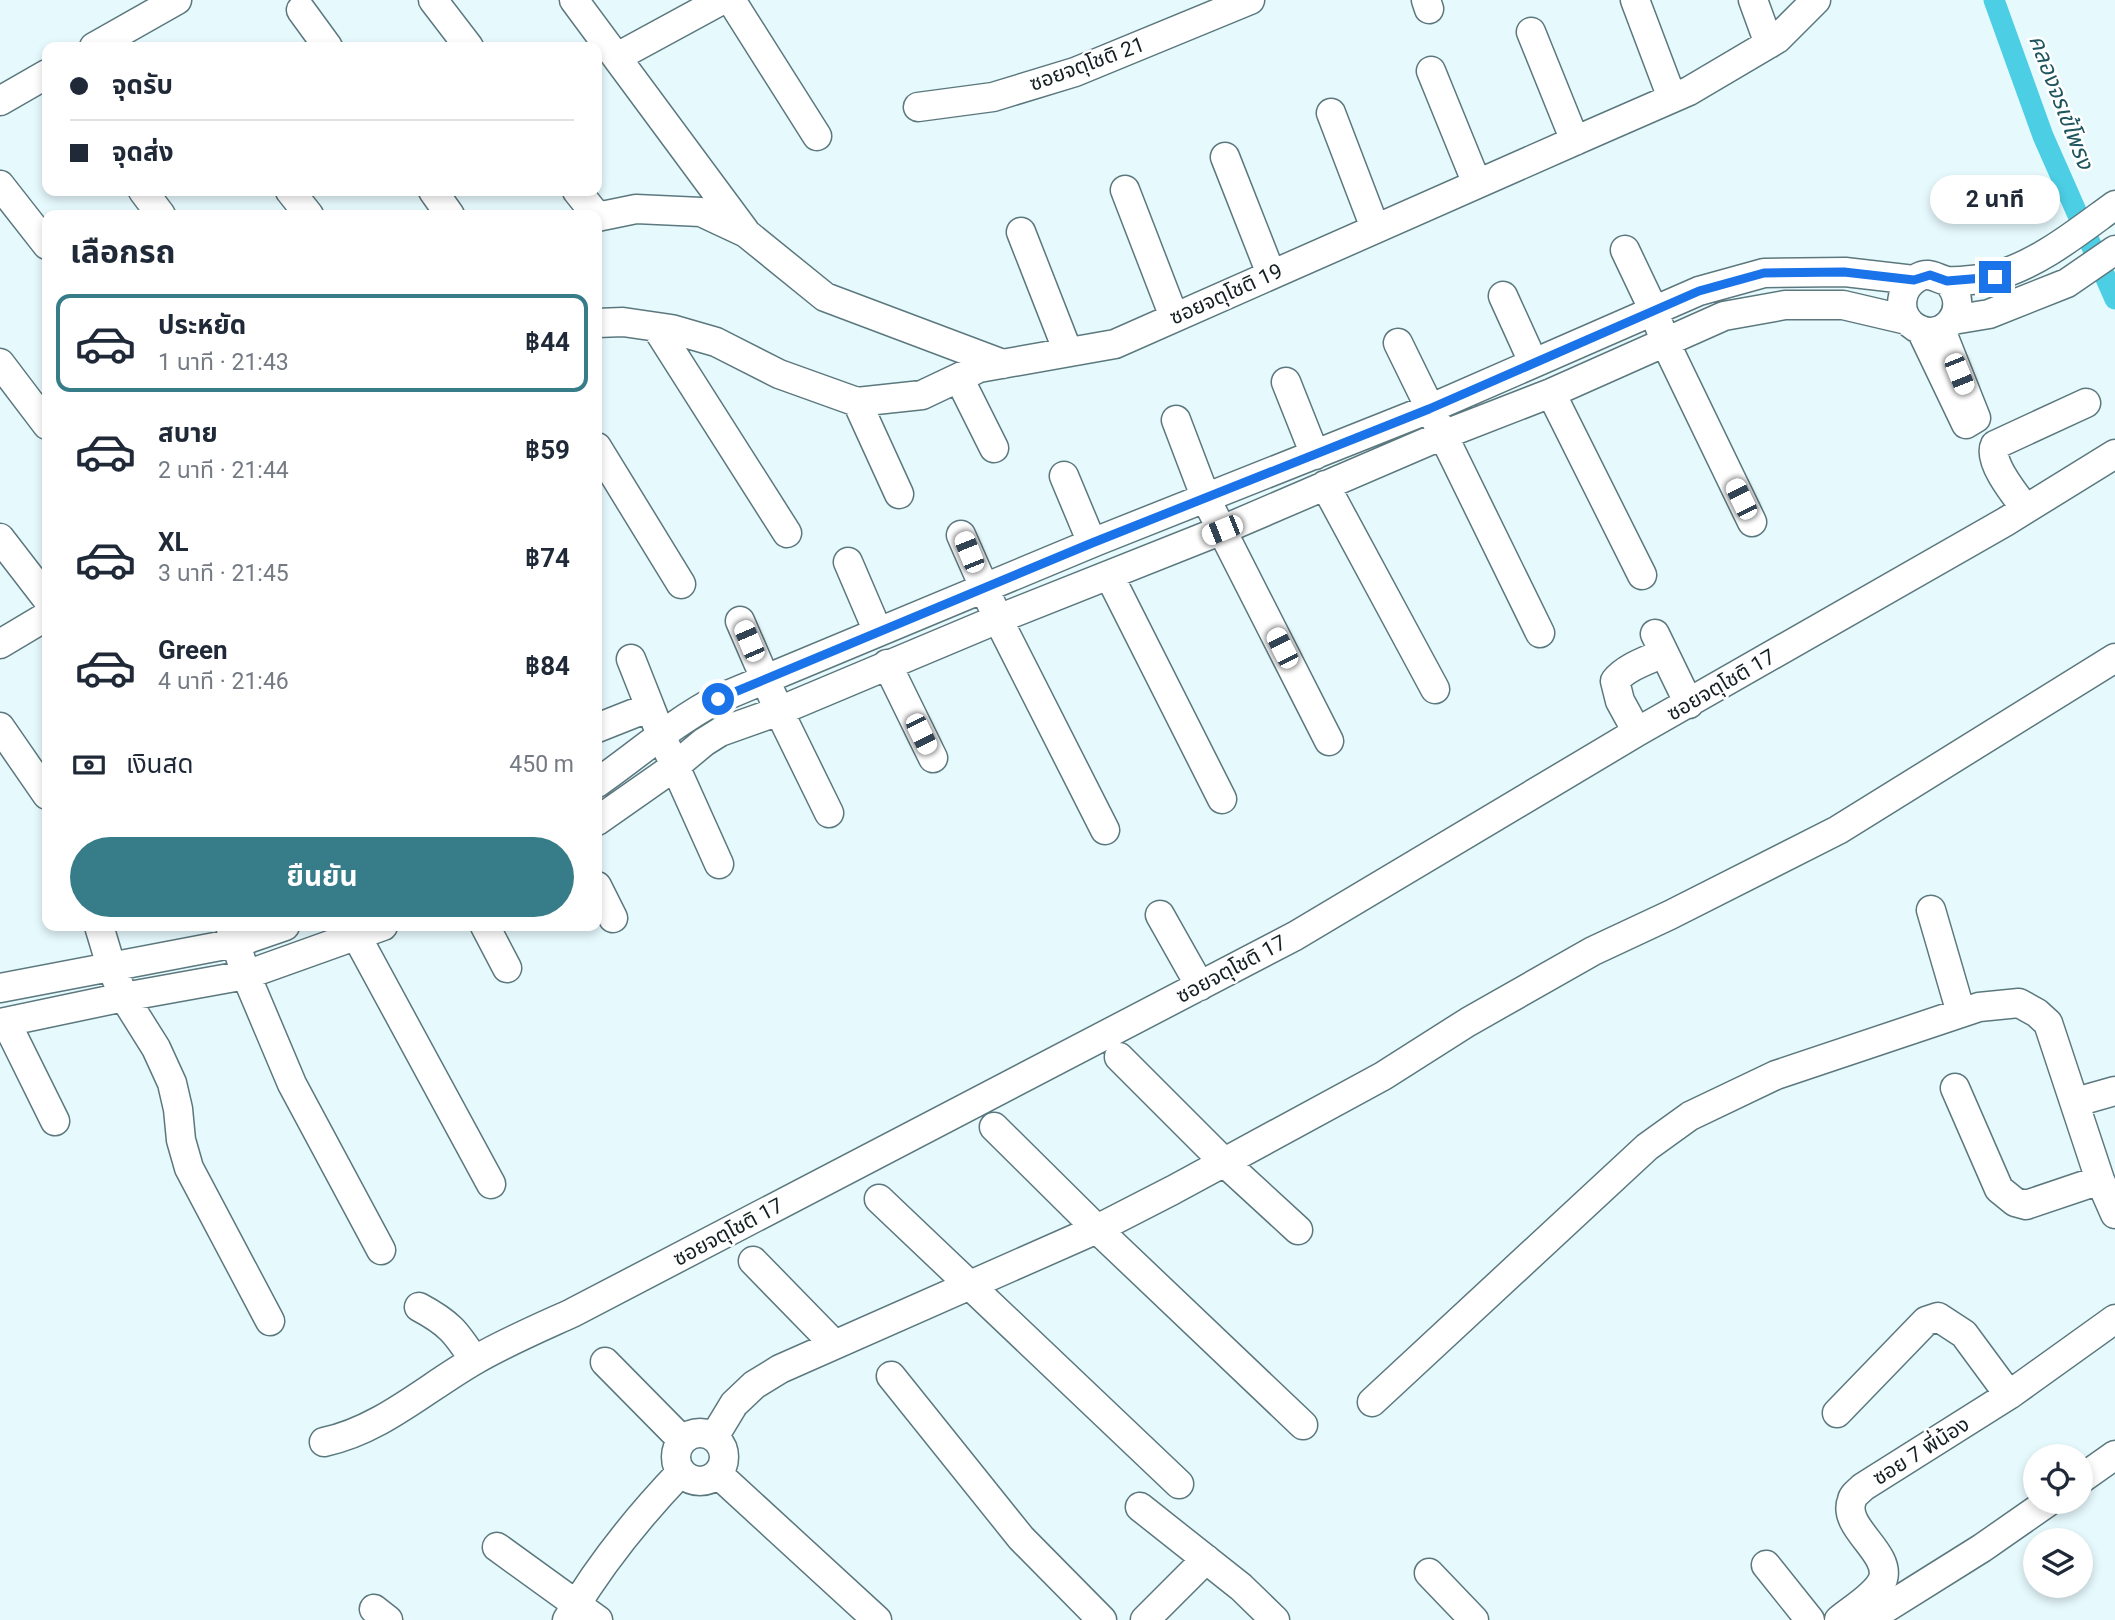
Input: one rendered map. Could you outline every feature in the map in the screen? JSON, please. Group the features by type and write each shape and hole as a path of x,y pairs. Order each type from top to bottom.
{"street":[{"path":"103,42 177,0"},
{"path":"433,0 465,42"},
{"path":"574,0 746,233"},
{"name":"ซอยจตุโชติ 21","path":"918,107 993,97 1075,72 1250,0"},
{"path":"1635,0 1672,98"},
{"path":"1753,0 1769,44"},
{"name":"ซอยจตุโชติ 19","path":"602,323 623,322 656,327 716,342 779,374 857,402 922,395 979,368 1115,344 1672,98 1777,39 1816,0"},
{"path":"617,57 719,1 817,136"},
{"path":"301,10 324,42"},
{"path":"1531,32 1575,141"},
{"path":"1431,71 1477,184"},
{"path":"0,101 42,77"},
{"path":"1331,113 1375,228"},
{"path":"1225,157 1271,274"},
{"path":"0,184 42,239"},
{"path":"1125,191 1174,317"},
{"path":"294,196 305,210"},
{"path":"581,196 592,210"},
{"path":"602,780 687,715 707,705 1092,543 1429,409 1699,291 1764,273 1844,272 1914,280 1930,275 1947,281 1995,277 2053,250 2115,205"},
{"path":"602,215 636,209 701,212 746,233 825,297 1003,364"},
{"path":"1021,232 1069,352"},
{"path":"1625,250 1654,311 1665,342 1752,522"},
{"path":"602,817 720,732 779,711 887,664 1222,530 1443,435 1551,393 1724,316 1785,305 1843,305 1931,325 1989,314 2067,284 2115,250"},
{"path":"1914,280 1903,294 1902,303 1931,325"},
{"path":"1931,325 1959,304 1957,295 1947,281"},
{"path":"1503,296 1533,362"},
{"path":"656,327 787,533"},
{"path":"1398,343 1541,633"},
{"path":"0,363 42,418"},
{"path":"959,378 994,448"},
{"path":"1286,382 1315,455"},
{"path":"1551,393 1642,575"},
{"path":"857,402 899,494"},
{"path":"2026,509 2012,491 1993,457 1995,445 2086,403"},
{"path":"1176,420 1206,499 1329,741"},
{"name":"ซอยจตุโชติ 17","path":"324,1442 335,1440 389,1416 474,1360 572,1313 1307,929 1637,732 2026,509 2115,454"},
{"path":"602,455 681,584"},
{"path":"1064,476 1092,543"},
{"path":"1325,485 1435,689"},
{"path":"961,535 998,619 1105,830"},
{"path":"0,538 42,593"},
{"path":"848,562 878,632"},
{"path":"1109,575 1222,799"},
{"path":"0,644 42,619"},
{"path":"740,621 779,711 829,813"},
{"path":"1637,732 1620,701 1615,681 1660,644 1689,704"},
{"path":"714,1437 734,1404 754,1385 780,1369 1097,1229 1224,1162 1383,1076 1468,1021 1593,951 1838,830 2115,658"},
{"path":"631,659 674,767 719,864"},
{"path":"887,664 933,758"},
{"path":"602,726 650,707"},
{"path":"0,727 42,788"},
{"path":"602,896 613,918"},
{"path":"1931,910 1961,1013"},
{"path":"1160,915 1200,986"},
{"path":"100,931 124,997 156,1048 173,1083 181,1140 189,1168 270,1321"},
{"path":"0,988 111,966 256,931"},
{"path":"55,1121 3,1022 246,975 371,931"},
{"path":"488,931 507,968"},
{"path":"233,935 246,975 292,1084 381,1250"},
{"path":"357,937 491,1184"},
{"path":"1371,1402 1647,1147 1690,1116 1776,1075 1979,1007 2020,1003 2048,1023 2100,1180 2115,1214"},
{"path":"1119,1057 1224,1162 1298,1230"},
{"path":"1955,1088 2000,1189 2015,1202 2026,1205 2100,1180"},
{"path":"2076,1102 2115,1091"},
{"path":"994,1127 1303,1425"},
{"path":"879,1199 1179,1484"},
{"path":"754,1261 834,1344"},
{"path":"419,1307 440,1318 454,1331 474,1360"},
{"path":"1837,1413 1926,1321 1938,1317 1964,1334 2009,1395"},
{"name":"ซอย 7 พี่น้อง","path":"1839,1620 1875,1590 1883,1579 1883,1564 1850,1512 1852,1499 1863,1487 2009,1395 2115,1319"},
{"path":"605,1362 682,1440"},
{"path":"891,1376 1021,1538 1101,1620"},
{"path":"697,1433 714,1437 723,1450 724,1459 718,1474 703,1481 687,1478 681,1472 676,1455 682,1440 697,1433"},
{"path":"2093,1471 2115,1455"},
{"path":"497,1547 580,1615 612,1551 641,1514 681,1472"},
{"path":"718,1474 877,1620"},
{"path":"1140,1507 1241,1587 1275,1620"},
{"path":"1867,1620 2031,1514"},
{"path":"1144,1620 1206,1559"},
{"path":"1766,1565 1810,1620"},
{"path":"1429,1573 1474,1620"}],"waterway":[{"name":"คลองจรเข้โพรง","path":"1994,0 2043,136 2115,299"}],"route":[{"path":"718,699 1092,543 1429,409 1699,291 1764,273 1844,272 1914,280 1930,275 1947,281 1995,277"}]}
